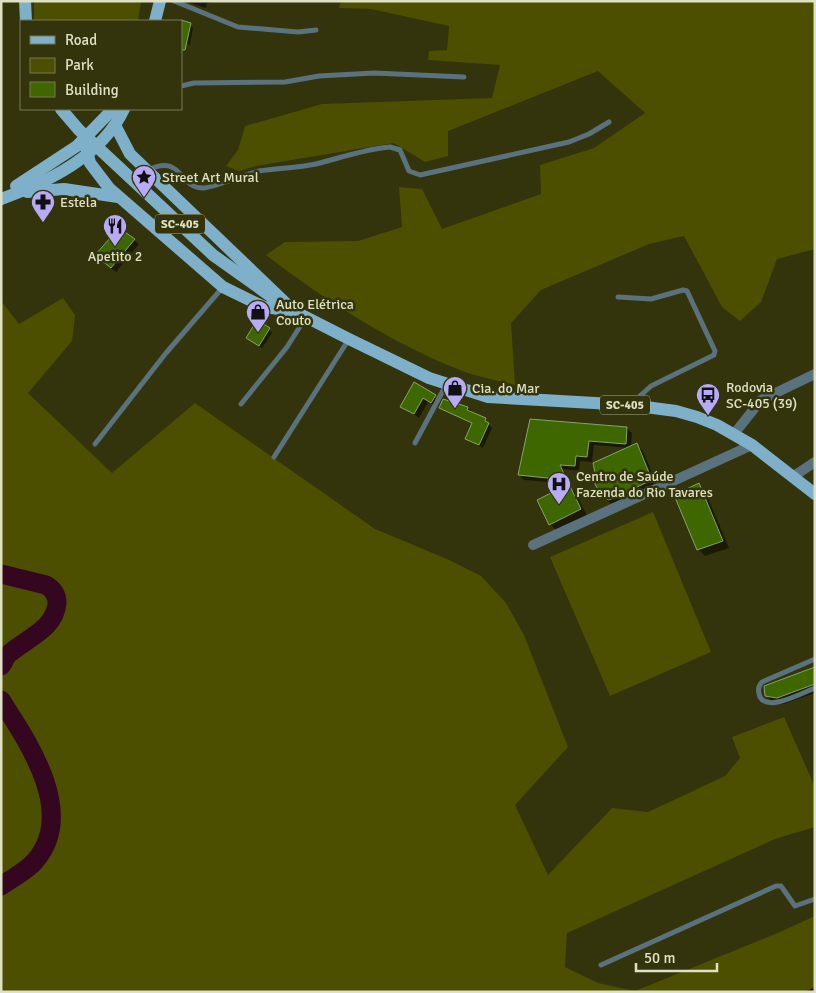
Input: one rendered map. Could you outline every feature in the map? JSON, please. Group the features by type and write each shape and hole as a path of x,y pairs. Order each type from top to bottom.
{"main road":[{"path":"25,1 26,20"},
{"path":"155,20 160,1"},
{"name":"SC-405","path":"62,110 80,130 213,255 294,311 446,385 488,397 630,405 676,411 717,425 752,445 815,494"},
{"path":"1,195 41,171 77,146 112,110"},
{"path":"1,199 21,192 87,156 115,125 123,110"},
{"path":"115,125 125,148 294,311"},
{"path":"84,138 87,156"},
{"name":"SC-405","path":"87,156 97,173 118,197 223,288 264,307 294,311"},
{"path":"21,192 64,189 118,197"}],"street":[{"path":"734,434 761,400 815,374"},
{"path":"533,544 752,445"},
{"path":"794,476 815,462"}],"lane":[{"path":"174,1 238,27 298,32 316,30"},
{"path":"182,86 194,83 285,82 319,76 374,73 464,77"},
{"path":"147,170 163,164 169,165 176,169 190,183 202,188 259,171 314,164 390,147 400,150 409,171 420,174 569,142 589,134 610,122"},
{"path":"95,444 166,353 223,288"},
{"path":"618,297 651,300 683,290 687,291 715,351 714,355 651,386 630,405"},
{"path":"241,404 287,347 306,317"},
{"path":"274,456 349,339"},
{"path":"415,443 446,385"},
{"path":"815,659 762,682 759,685 759,695 764,702 772,704 815,688"},
{"path":"601,965 776,886 781,886 784,889 791,904 794,906 815,899"}],"green space":[{"path":"34,1 141,1 138,20 34,20"},
{"path":"341,1 815,1 815,249 777,259 761,302 740,321 722,307 684,236 649,244 541,290 511,323 515,385 467,372 435,359 384,334 311,288 266,255 285,242 358,241 402,227 399,187 422,189 442,229 541,194 540,165 594,148 645,113 598,71 448,131 448,156 425,162 394,143 256,166 239,171 226,166 238,150 245,126 322,104 492,98 500,65 428,60 429,51 447,50 449,26 371,9 339,8"},
{"path":"63,298 75,315 72,341 28,393 112,473 195,403 375,529 447,559 481,576 506,603 524,635 568,747 515,805 548,875 612,808 648,812 725,776 740,758 732,737 784,717 815,787 815,827 775,839 567,933 565,967 598,983 635,991 815,916 815,992 1,992 1,301 19,324"},
{"path":"653,512 711,652 610,696 550,557"}],"building":[{"path":"182,20 191,23 185,50 182,50"},
{"name":"Apetito 2","path":"119,228 135,239 111,268 95,255"},
{"name":"Auto Elétrica Couto","path":"257,320 270,328 259,346 246,338"},
{"path":"414,382 436,395 431,403 423,398 414,414 400,407"},
{"path":"443,399 468,407 467,410 486,418 485,421 489,423 479,445 465,439 472,423 439,408"},
{"path":"530,419 627,427 626,444 589,441 587,457 576,456 575,466 560,465 567,480 518,475"},
{"path":"637,443 652,480 609,500 601,496 592,478 595,473 593,463"},
{"path":"699,483 723,541 697,550 674,495"},
{"name":"Centro de Saúde Fazenda do Rio Tavares","path":"569,484 581,509 549,525 537,500"},
{"path":"815,667 815,684 777,698 765,696 764,686"}],"waterway":[{"path":"1,574 46,585 54,592 57,603 55,612 46,626 10,653 1,666"},
{"path":"1,700 24,736 44,778 50,800 51,822 47,842 32,865 1,886"},
{"path":"808,992 815,989"}],"place":[{"name":"Street Art Mural","path":"144,198"},
{"name":"Estela","path":"43,223"},
{"name":"Apetito 2","path":"115,247"},
{"name":"Auto Elétrica Couto","path":"258,333"},
{"name":"Cia. do Mar","path":"455,409"},
{"name":"Rodovia SC-405 (39)","path":"708,416"},
{"name":"Centro de Saúde Fazenda do Rio Tavares","path":"559,505"}]}
